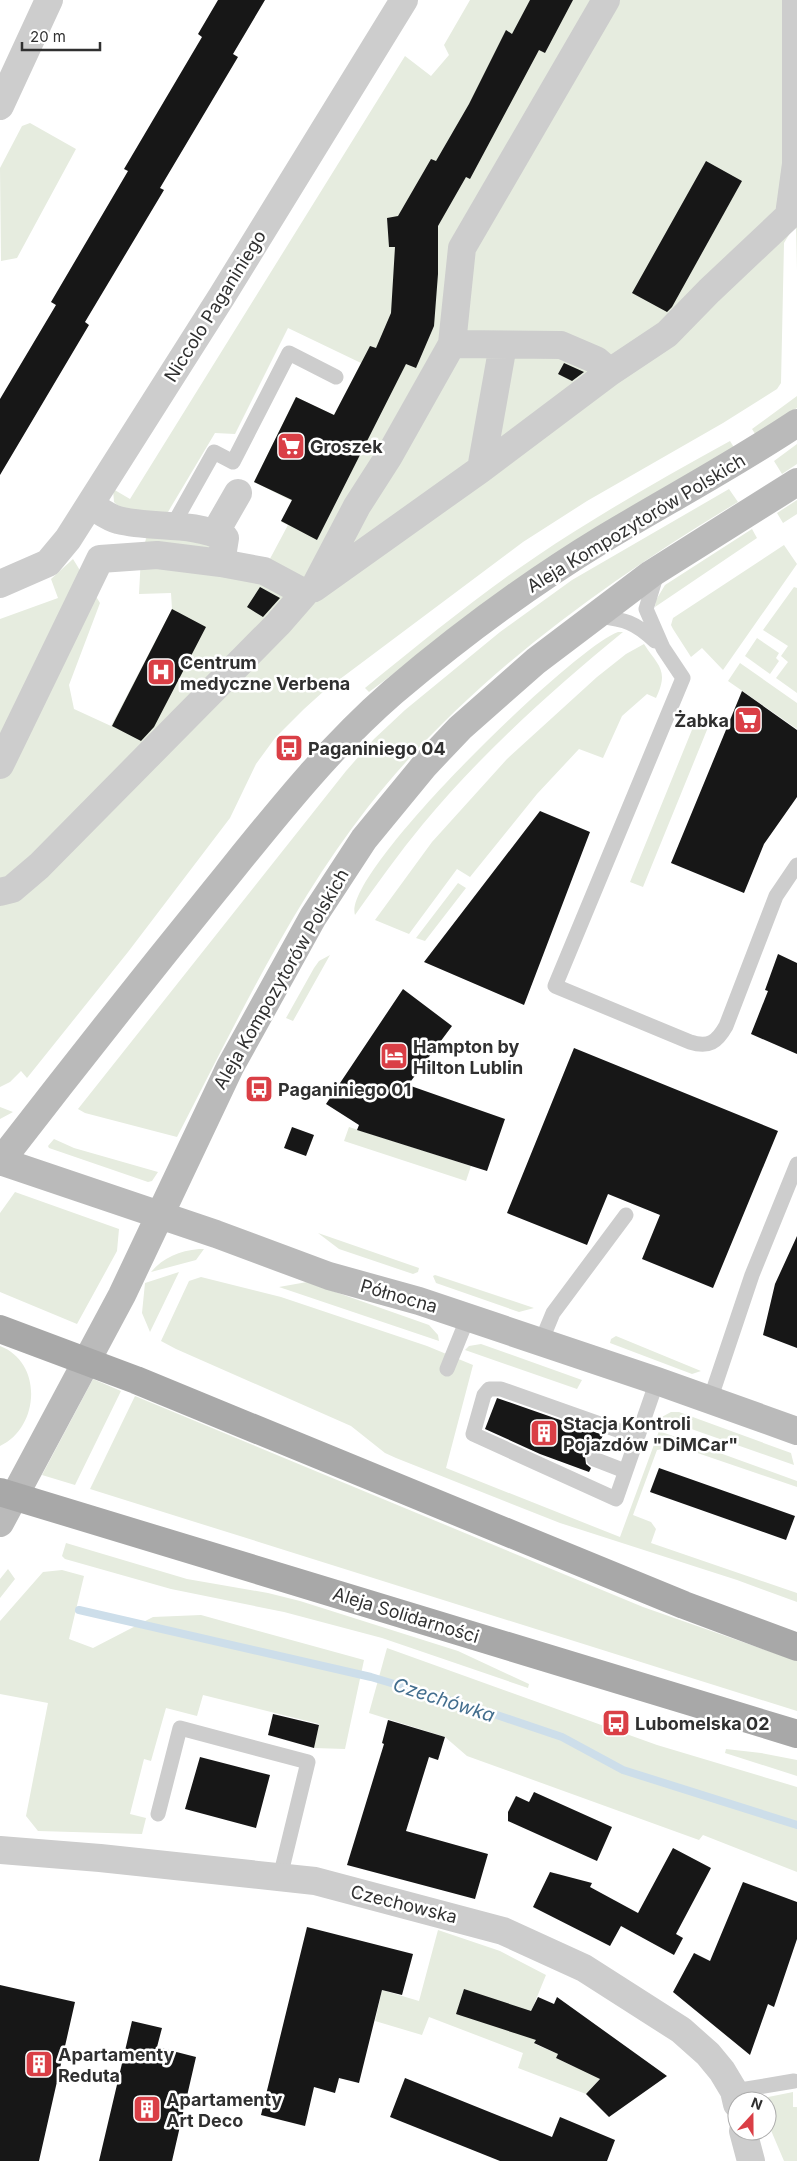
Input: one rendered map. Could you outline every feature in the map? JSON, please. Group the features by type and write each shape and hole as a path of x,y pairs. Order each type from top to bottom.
{"main road":[{"path":"0,1329 87,1360 684,1606 797,1647"},
{"name":"Aleja Solidarności","path":"7,1494 797,1734"}],"street":[{"path":"0,106 50,0"},
{"name":"Niccolo Paganiniego","path":"0,584 48,563 58,553 90,506 404,0"},
{"path":"310,590 452,344 462,248 606,0"},
{"path":"0,892 12,889 39,866 310,590 481,469 610,372 667,334 793,212 796,164 796,0"},
{"path":"452,344 561,344 596,360 610,372"},
{"path":"481,469 503,345"},
{"name":"Aleja Kompozytorów Polskich","path":"0,1161 277,814 333,750 363,720 452,644 549,573 752,453 797,423"},
{"name":"Aleja Kompozytorów Polskich","path":"0,1523 7,1494 87,1360 122,1295 214,1098 251,1026 313,917 354,853 424,766 460,728 536,661 658,569 797,482"},
{"path":"215,533 238,493"},
{"path":"90,506 116,520 173,525 215,533 225,538 221,563"},
{"path":"0,765 100,558 157,555 221,563 264,571 310,590"},
{"name":"Północna","path":"0,1161 329,1276 468,1317 657,1381 797,1432"},
{"name":"Czechowska","path":"2,1849 315,1881 504,1931 552,1951 584,1968 681,2030 708,2054 722,2071 732,2091"},
{"path":"746,2141 751,2161"}],"lane":[{"path":"173,525 214,452 233,462 289,353 336,377"},
{"path":"658,569 646,609 663,648 683,678 555,986 690,1042 700,1045 710,1044 719,1039 726,1026 776,896 797,865"},
{"path":"597,616 620,619 640,626 663,648"},
{"path":"710,1400 752,1275 797,1164"},
{"path":"541,1342 553,1313 626,1214"},
{"path":"447,1369 468,1317"},
{"path":"637,1437 501,1389 489,1389 484,1395 484,1417 473,1434 616,1499 657,1381"},
{"path":"594,1459 625,1471"},
{"path":"158,1814 180,1728 308,1762 280,1877"},
{"path":"760,2091 794,2081"}],"shaded area":[{"path":"470,0 797,0 797,271 796,223 784,243 781,383 777,389 723,423 587,501 523,542 324,691 304,709 275,738 256,764 230,818 128,952 27,1078 21,1071 10,1082 0,1087 0,619 58,598 51,579 73,559 100,603 69,685 74,709 111,726 172,609 171,593 139,594 141,556 150,525 215,533 221,563 264,570 288,525 281,522 292,501 254,482 296,397 334,415 361,363 288,328 235,434 215,433 165,517 119,507 114,502 113,489 130,499 405,56 431,76 449,55 444,45"},
{"path":"30,123 76,149 17,258 1,261 0,168 22,126"},
{"path":"797,396 797,408 757,437 752,429"},
{"path":"730,441 735,449 412,660 369,692 365,688 471,603 560,540"},
{"path":"797,444 797,464 782,474 774,461"},
{"path":"729,489 738,502 687,533 587,601 539,638 448,718 407,761 368,807 314,884 242,1010 177,1137 85,1113 78,1109 346,771 374,739 405,710 500,632 572,580"},
{"path":"797,500 797,514 783,523 777,513"},
{"path":"752,529 757,538 655,607 656,600 665,585"},
{"path":"784,545 797,564 723,670 702,648 691,657 671,625 673,618"},
{"path":"794,587 797,588 797,693 776,678 788,662 781,656 788,646 763,630"},
{"path":"618,632 623,632 518,723 469,772 414,835 355,915 360,891 384,855 420,811 464,764 556,677 593,647"},
{"path":"757,638 779,653 776,658 779,661 770,674 745,656"},
{"path":"644,644 661,669 662,681 660,689 656,698 647,694 622,716 603,758 579,749 537,794 470,877 457,869 409,934 375,920 432,842 507,759 597,677 626,654"},
{"path":"740,663 797,703 797,729 728,681"},
{"path":"698,715 711,720 643,887 630,882"},
{"path":"458,883 466,888 425,941 416,938"},
{"path":"330,955 293,1021 286,1018 314,968 319,961"},
{"path":"0,1107 13,1112 0,1119"},
{"path":"349,1127 471,1166 466,1181 344,1141"},
{"path":"54,1139 74,1148 158,1172 152,1181 148,1182 49,1148 48,1146"},
{"path":"15,1192 119,1229 117,1251 77,1324 0,1292 0,1213"},
{"path":"318,1233 419,1268 418,1272 413,1274 339,1249"},
{"path":"204,1249 196,1260 151,1272 161,1262 172,1256 185,1251"},
{"path":"179,1272 150,1332 142,1313 145,1283"},
{"path":"435,1275 534,1308 519,1312 436,1283 433,1276"},
{"path":"201,1277 281,1297 427,1346 473,1365 446,1468 620,1537 659,1431 797,1481 797,1487 677,1446 657,1450 633,1515 651,1522 656,1529 651,1543 797,1593 797,1602 737,1580 560,1523 396,1458 385,1453 351,1426 161,1341 189,1281"},
{"path":"307,1282 429,1325 438,1335 439,1341 279,1287"},
{"path":"616,1336 701,1371 692,1374 610,1343 611,1339"},
{"path":"481,1344 582,1380 577,1389 465,1350 469,1346"},
{"path":"0,1346 14,1354 24,1366 30,1380 31,1396 29,1411 23,1425 13,1437 0,1446"},
{"path":"93,1379 121,1391 75,1485 42,1475"},
{"path":"135,1396 643,1607 797,1661 797,1711 90,1489"},
{"path":"671,1412 679,1412 791,1453 794,1465 660,1418"},
{"path":"66,1543 187,1579 268,1593 300,1601 458,1651 529,1684 528,1688 382,1638 284,1612 171,1589 65,1559 62,1556"},
{"path":"8,1569 15,1579 0,1598 0,1579"},
{"path":"62,1570 84,1576 69,1639 93,1648 153,1617 201,1615 364,1660 345,1749 314,1748 319,1724 203,1695 197,1716 166,1708 151,1761 144,1759 130,1814 146,1818 142,1834 38,1831 26,1816 48,1703 0,1694 0,1621 43,1572"},
{"path":"387,1648 657,1745 797,1787 797,1872 703,1835 699,1840 467,1756 445,1737 369,1713"},
{"path":"726,1749 797,1760 797,1776 725,1753"},
{"path":"438,1930 500,1951 546,1975 523,2031 537,2037 535,2044 558,2054 556,2058 575,2067 607,2071 586,2094 518,2068 523,2053 429,2017 422,2035 375,2021 382,1990 419,2001"},
{"path":"793,2092 793,2107 797,2107 797,2161 784,2161 776,2141 777,2095"}],"building":[{"path":"218,0 265,0 233,54 238,57 160,188 164,190 85,322 89,325 0,475 0,399 56,305 51,302 128,171 124,169 202,37 198,34"},
{"path":"530,0 573,0 545,53 539,50 470,179 466,177 438,226 438,274 434,326 416,368 406,364 317,540 281,521 292,500 254,482 296,397 334,415 370,346 376,348 391,313 395,247 389,247 387,218 398,216 431,159 436,161 469,104 506,30 512,34"},
{"path":"706,161 742,181 672,307 667,312 632,293"},
{"path":"564,363 584,372 572,381 558,374"},
{"path":"260,587 280,598 263,617 247,607"},
{"path":"172,609 206,627 154,727 141,741 112,726"},
{"path":"742,691 797,730 797,797 764,844 744,893 671,863"},
{"path":"540,811 590,832 524,1005 424,962"},
{"path":"778,954 797,963 797,1054 751,1034 768,991 765,990"},
{"name":"Hampton by Hilton Lublin","path":"403,989 452,1026 408,1085 505,1119 487,1171 357,1130 359,1125 326,1104"},
{"path":"574,1048 778,1131 713,1288 642,1259 660,1215 608,1194 587,1245 507,1213"},
{"path":"292,1127 314,1135 306,1156 284,1148"},
{"path":"797,1236 797,1348 763,1335 775,1284"},
{"name":"Stacja Kontroli Pojazdów \"DiMCar\"","path":"497,1398 603,1435 597,1450 589,1451 585,1456 586,1464 591,1468 589,1472 540,1454 485,1429"},
{"path":"659,1468 795,1516 786,1540 650,1492"},
{"path":"273,1714 319,1725 314,1748 268,1735"},
{"path":"388,1720 445,1737 438,1760 429,1757 406,1831 488,1854 475,1899 347,1865 384,1744 382,1743"},
{"path":"200,1757 270,1775 256,1828 185,1809"},
{"path":"534,1792 612,1827 597,1861 508,1821 508,1812 516,1796 529,1802"},
{"path":"673,1848 711,1868 676,1934 683,1938 674,1955 621,1926 610,1946 533,1907 550,1872 592,1883 590,1887 638,1913"},
{"path":"743,1882 797,1902 797,1939 774,2007 768,2004 750,2055 673,1992 694,1953 710,1961"},
{"path":"307,1927 413,1954 402,1995 382,1990 359,2083 339,2078 335,2093 314,2087 305,2126 261,2115"},
{"name":"Apartamenty Reduta","path":"0,1985 75,2002 39,2161 0,2161"},
{"path":"464,1989 531,2011 538,1997 554,2004 557,1997 667,2076 609,2117 586,2094 600,2079 556,2058 558,2054 534,2043 536,2040 456,2014"},
{"name":"Apartamenty Art Deco","path":"132,2021 162,2028 157,2047 196,2057 172,2161 99,2161"},
{"path":"405,2078 552,2137 560,2117 615,2140 607,2161 500,2161 390,2117"}],"waterway":[{"name":"Czechówka","path":"79,1610 371,1677 488,1712 562,1737 623,1770 797,1825"}],"place":[{"name":"Groszek","path":"291,446"},
{"name":"Centrum medyczne Verbena","path":"161,672"},
{"name":"Żabka","path":"748,720"},
{"name":"Paganiniego 04","path":"289,748"},
{"name":"Hampton by Hilton Lublin","path":"394,1056"},
{"name":"Paganiniego 01","path":"259,1089"},
{"name":"Stacja Kontroli Pojazdów \"DiMCar\"","path":"544,1433"},
{"name":"Lubomelska 02","path":"616,1723"},
{"name":"Apartamenty Reduta","path":"39,2064"},
{"name":"Apartamenty Art Deco","path":"147,2109"}]}
